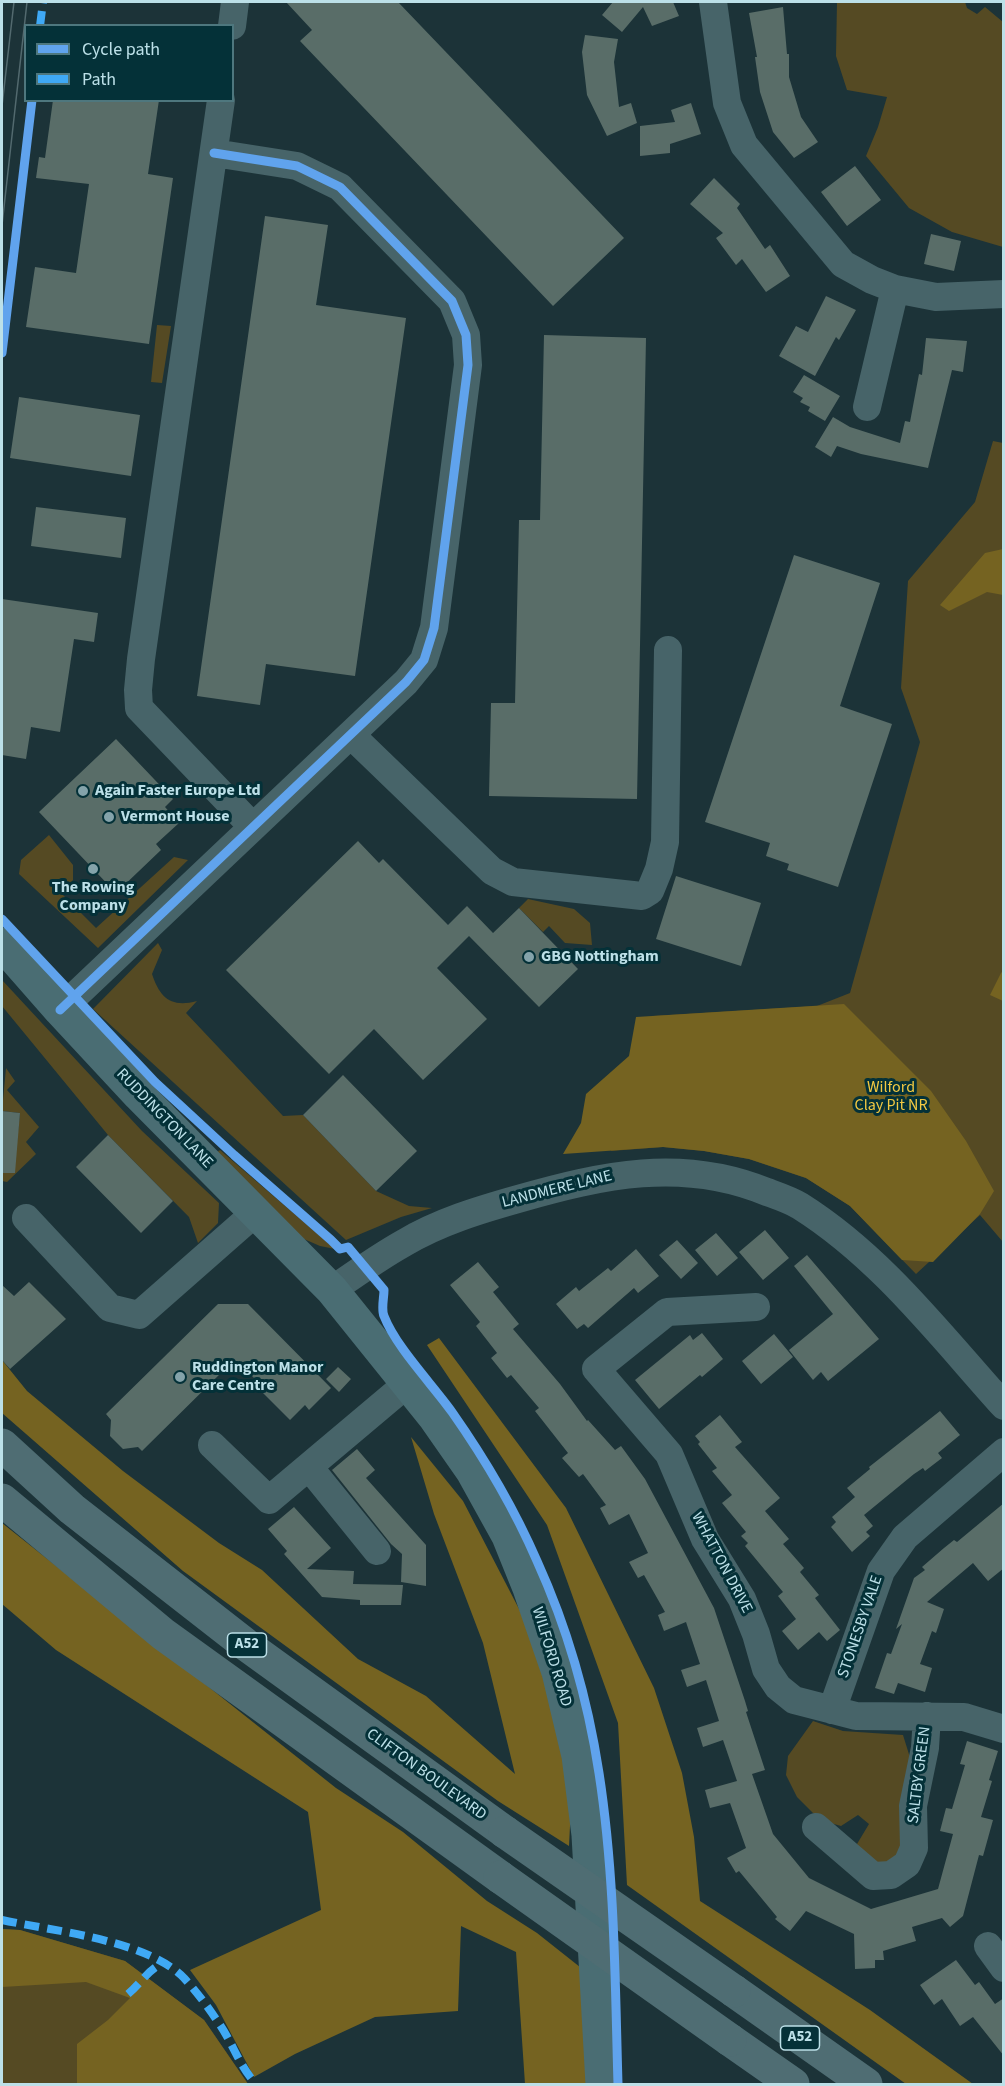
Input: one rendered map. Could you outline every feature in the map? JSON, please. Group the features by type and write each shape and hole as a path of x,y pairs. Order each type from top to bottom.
{"highway":[{"name":"CLIFTON BOULEVARD","path":"2,1444 72,1509 245,1644 505,1832 866,2085"},
{"name":"A52","path":"2,1500 163,1634 793,2085"}],"main road":[{"name":"RUDDINGTON LANE","path":"2,944 60,1010 332,1290"},
{"name":"WILFORD ROAD","path":"332,1290 408,1383 472,1471 508,1536 558,1672 578,1756 588,1835 602,2085"}],"street":[{"path":"232,24 235,2"},
{"path":"713,2 727,103 744,145 843,264 896,289 936,297 1004,294"},
{"path":"221,102 138,690 139,708 253,827"},
{"path":"60,1010 406,682 424,660 434,628 468,365 466,335 452,301 340,186 297,166 214,153"},
{"path":"867,407 896,289"},
{"path":"351,735 492,871 513,882 642,896 650,891 659,869 665,842 668,651"},
{"name":"LANDMERE LANE","path":"332,1290 405,1242 485,1208 575,1182 621,1174 657,1172 702,1174 750,1185 798,1205 846,1238 888,1277 1004,1406"},
{"path":"26,1218 110,1308 139,1316 255,1213"},
{"name":"WHATTON DRIVE","path":"756,1307 667,1312 596,1369 669,1454 705,1539 742,1599 756,1634 766,1669 778,1687 795,1700 832,1710 878,1718 964,1717 1004,1729"},
{"path":"212,1445 269,1500 408,1383"},
{"name":"STONESBY VALE","path":"832,1710 881,1571 886,1563 905,1537 1004,1452"},
{"path":"309,1467 362,1545"},
{"name":"SALTBY GREEN","path":"816,1827 873,1876 891,1875 907,1864 914,1848 913,1806 925,1749 927,1716"}],"green space":[{"path":"837,2 965,2 967,8 977,14 985,7 1003,22 1003,247 952,232 909,208 866,156 887,97 847,90 836,56"},
{"path":"157,325 171,326 162,383 151,382"},
{"name":"Wilford Clay Pit NR","path":"993,441 1003,443 1003,1242 980,1215 916,1274 850,1206 806,1178 749,1159 704,1151 663,1147 611,1151 653,1016 817,1006 850,993 920,742 901,688 908,581 975,502"},
{"path":"1003,549 1003,595 987,592 949,611 940,605 985,553"},
{"path":"49,835 73,865 73,880 62,894 96,928 174,857 188,860 98,948 19,874 21,860"},
{"path":"528,899 574,909 590,923 592,945 565,943 549,926 543,932 519,908"},
{"path":"158,943 162,950 152,974 163,995 173,1002 197,1001 186,1013 283,1116 303,1115 376,1191 409,1206 432,1208 401,1217 346,1240 93,1009"},
{"path":"1003,971 1003,1001 990,995"},
{"path":"2,980 142,1131 219,1203 218,1223 198,1243 189,1217 108,1135 2,1006"},
{"path":"844,1004 931,1091 966,1141 994,1191 980,1214 933,1262 902,1260 850,1206 806,1178 749,1159 663,1147 563,1154 581,1123 586,1094 629,1056 636,1017"},
{"path":"6,1068 15,1081 7,1090 39,1127 26,1142 36,1154 7,1182 2,1181 2,1159 15,1160 20,1113 2,1111"},
{"path":"220,1150 335,1249 320,1246 297,1236 216,1153"},
{"path":"439,1338 566,1508 654,1688 682,1773 694,1837 700,1901 870,2010 973,2084 906,2084 627,1885 618,1723 547,1525 427,1345"},
{"path":"2,1360 27,1391 123,1471 219,1543 262,1570 358,1659 426,1696 515,1774 483,1643 434,1514 411,1437 463,1501 531,1632 572,1786 569,1846 498,1801 183,1571 2,1413"},
{"path":"2,1523 336,1788 403,1832 487,1901 537,1933 585,1971 588,2084 525,2084 516,1952 461,1926 458,2011 375,2017 295,2054 254,2077 216,2005 190,1970 321,1910 308,1812 56,1650 2,1604"},
{"path":"813,1721 843,1731 903,1735 912,1764 903,1845 896,1860 879,1865 864,1858 857,1844 869,1824 858,1815 841,1826 820,1820 797,1797 786,1775 788,1756"},
{"path":"2,1929 20,1930 125,1961 204,2020 248,2084 2,2084"},
{"path":"2,1929 20,1930 125,1961 204,2020 248,2084 77,2084 77,2044 108,2020 130,1998 86,1982 2,1987"}],"building":[{"path":"286,2 398,2 624,238 553,306 300,41 312,30"},
{"path":"613,2 673,2 679,16 652,26 643,7 622,32 602,15"},
{"path":"783,7 787,54 789,54 789,77 801,117 818,142 794,158 773,132 760,92 755,57 757,57 749,13"},
{"path":"585,35 618,39 614,62 619,107 631,103 637,123 607,136 587,95 582,52"},
{"path":"53,102 159,102 148,174 173,178 149,344 26,327 35,267 76,273 89,184 36,178 39,157 45,158"},
{"path":"691,103 701,134 670,144 670,153 640,156 640,126 675,122 671,110"},
{"path":"855,166 881,200 847,226 821,192"},
{"path":"714,178 740,204 737,208 765,249 770,245 790,276 766,292 742,259 736,265 716,238 723,233 690,204"},
{"path":"265,216 328,225 316,305 406,318 355,676 266,664 260,705 197,696"},
{"path":"931,234 961,241 954,271 924,264"},
{"path":"826,296 856,310 839,340 836,337 815,376 779,356 796,326 808,332"},
{"path":"544,335 646,338 637,799 489,796 491,703 515,703 519,520 540,520"},
{"path":"926,338 967,341 963,372 952,370 928,468 861,454 837,446 831,457 815,447 833,417 850,427 900,443 905,421 910,422 919,374 922,375"},
{"path":"804,375 840,396 825,421 808,411 810,407 800,402 803,398 793,392"},
{"path":"19,397 140,415 131,476 10,458"},
{"path":"36,507 126,518 121,558 31,546"},
{"path":"794,555 880,583 840,706 892,724 838,887 787,870 789,864 766,856 770,843 705,822"},
{"path":"2,599 98,613 94,642 74,639 60,732 31,727 26,759 2,755"},
{"name":"Vermont House","path":"116,739 173,799 165,807 179,823 156,844 161,850 116,893 39,812"},
{"path":"358,841 379,863 383,859 448,925 467,906 493,933 519,908 578,969 539,1007 469,936 437,968 487,1019 423,1080 374,1029 329,1074 226,970"},
{"path":"676,876 761,903 741,966 656,939"},
{"path":"343,1075 417,1151 376,1191 303,1115"},
{"path":"2,1111 20,1113 15,1173 2,1173"},
{"path":"108,1135 173,1201 141,1233 76,1167"},
{"path":"765,1230 789,1258 763,1280 739,1252"},
{"path":"716,1233 738,1258 717,1276 695,1250"},
{"path":"677,1240 698,1263 681,1279 659,1255"},
{"path":"636,1249 659,1276 638,1293 634,1288 588,1328 584,1324 577,1329 556,1304 576,1287 579,1291 608,1268 611,1271"},
{"path":"807,1255 879,1339 828,1381 821,1372 813,1380 789,1350 833,1314 794,1266"},
{"path":"478,1262 499,1287 493,1292 519,1324 513,1329 560,1384 587,1421 615,1450 621,1446 645,1479 714,1608 765,1770 752,1774 773,1834 809,1878 871,1909 938,1889 953,1834 940,1831 946,1808 952,1809 965,1765 960,1764 967,1741 998,1751 981,1817 993,1820 983,1856 979,1855 963,1916 950,1927 942,1918 912,1927 916,1941 883,1951 884,1960 875,1960 875,1968 855,1969 854,1934 806,1911 790,1931 775,1919 777,1917 739,1871 736,1873 727,1858 746,1848 730,1803 710,1808 705,1790 737,1781 723,1740 703,1747 697,1728 719,1721 706,1680 687,1687 681,1670 700,1664 686,1622 664,1631 658,1615 665,1612 644,1575 638,1578 629,1562 648,1553 629,1514 609,1525 600,1508 606,1505 583,1474 579,1477 562,1458 568,1453 535,1411 539,1408 511,1375 507,1378 491,1358 497,1353 476,1326 480,1322 450,1285"},
{"path":"29,1282 66,1319 10,1369 2,1360 2,1285 14,1296"},
{"name":"Ruddington Manor Care Centre","path":"218,1304 248,1304 331,1388 309,1410 305,1405 290,1420 260,1390 263,1387 244,1368 224,1370 142,1451 138,1447 123,1449 110,1436 111,1420 106,1414"},
{"path":"702,1333 723,1359 659,1409 635,1380 690,1335 693,1340"},
{"path":"774,1334 793,1357 761,1384 742,1361"},
{"path":"338,1367 351,1379 339,1392 326,1379"},
{"path":"940,1411 960,1435 938,1453 942,1458 925,1471 923,1468 914,1474 864,1515 873,1526 866,1532 870,1536 852,1552 831,1527 836,1522 832,1517 855,1497 847,1488 870,1469 869,1467"},
{"path":"720,1415 742,1442 735,1447 780,1498 765,1511 789,1539 783,1544 804,1568 800,1572 819,1595 815,1598 840,1630 827,1641 819,1632 798,1650 782,1631 796,1619 778,1596 783,1592 745,1546 748,1543 741,1536 746,1532 722,1503 732,1495 712,1471 717,1468 698,1444 700,1442 695,1436"},
{"path":"357,1449 375,1470 366,1478 426,1545 426,1586 401,1582 402,1554 391,1544 332,1470"},
{"path":"1004,1503 1004,1568 988,1581 973,1563 927,1602 944,1609 936,1633 932,1631 920,1664 932,1668 925,1692 898,1683 894,1694 875,1688 887,1653 891,1654 902,1624 896,1629 914,1578 925,1570 922,1567 944,1548 954,1540 957,1542"},
{"path":"294,1507 331,1548 307,1569 354,1571 353,1584 403,1585 401,1605 360,1605 360,1600 322,1597 284,1554 287,1551 268,1529"},
{"path":"956,1960 975,1985 979,1982 995,2004 1004,1998 1004,2056 973,2017 960,2026 942,1999 934,2005 920,1985"}],"tram line":[{"path":"2,106 14,2"},
{"path":"25,24 27,2"},
{"path":"2,225 24,29"}],"marked path":[{"path":"40,24 43,2"},
{"path":"2,1920 72,1933 124,1946 168,1965 184,1978 206,2005 256,2084"},
{"path":"128,1994 163,1963"}],"cycle path":[{"path":"2,353 32,102"},
{"path":"60,1010 406,682 424,660 434,628 468,365 466,335 452,301 340,187 297,166 214,153"},
{"path":"2,919 155,1082 340,1249 348,1247 384,1290 383,1313 397,1340 464,1430 509,1503 558,1612 589,1719 599,1773 608,1851 615,1967 618,2084"}],"place":[{"name":"Again Faster Europe Ltd","path":"83,791"},
{"name":"Vermont House","path":"109,817"},
{"name":"The Rowing Company","path":"93,869"},
{"name":"GBG Nottingham","path":"529,957"},
{"name":"Ruddington Manor Care Centre","path":"180,1377"}]}
